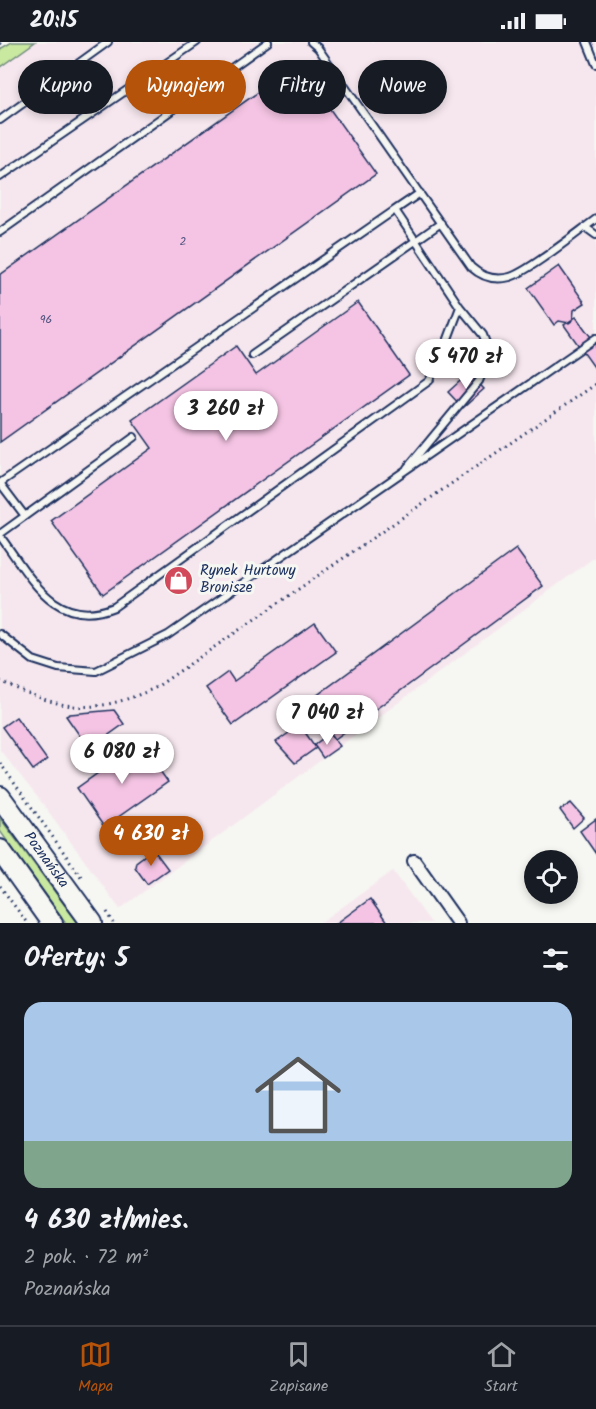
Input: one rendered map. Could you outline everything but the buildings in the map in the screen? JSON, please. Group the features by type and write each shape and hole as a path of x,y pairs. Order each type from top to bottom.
{"main road":[{"name":"Poznańska","path":"0,796 92,923"},
{"name":"Poznańska","path":"0,850 52,923"}],"street":[{"path":"414,861 458,923"}],"lane":[{"path":"0,120 108,42"},
{"path":"0,177 197,42"},
{"path":"0,232 268,42"},
{"path":"311,42 471,267 494,279 516,275 596,219"},
{"path":"587,42 596,64"},
{"path":"25,516 0,483 420,193"},
{"path":"395,210 460,307 483,335 490,354 479,381 403,473"},
{"path":"252,356 441,223"},
{"path":"585,227 596,235"},
{"path":"134,437 0,535 46,597 63,609 82,614 102,612 114,607 429,381 460,307"},
{"path":"0,634 33,660 58,668 96,671 168,635 596,338"}],"path":[{"path":"0,681 45,701 98,707 123,702 155,688 596,384"},
{"path":"0,763 89,887"},
{"path":"0,886 27,923"},
{"path":"102,905 114,923"}],"shaded area":[{"name":"Rynek Hurtowy Bronisze","path":"35,42 596,42 596,556 120,909 0,750 0,68"},
{"path":"393,871 431,923 320,923"}],"green space":[{"path":"12,42 35,42 0,67 0,49"},
{"path":"0,818 78,923 66,923 0,831"}],"place":[{"name":"Rynek Hurtowy Bronisze","path":"179,580"}]}
